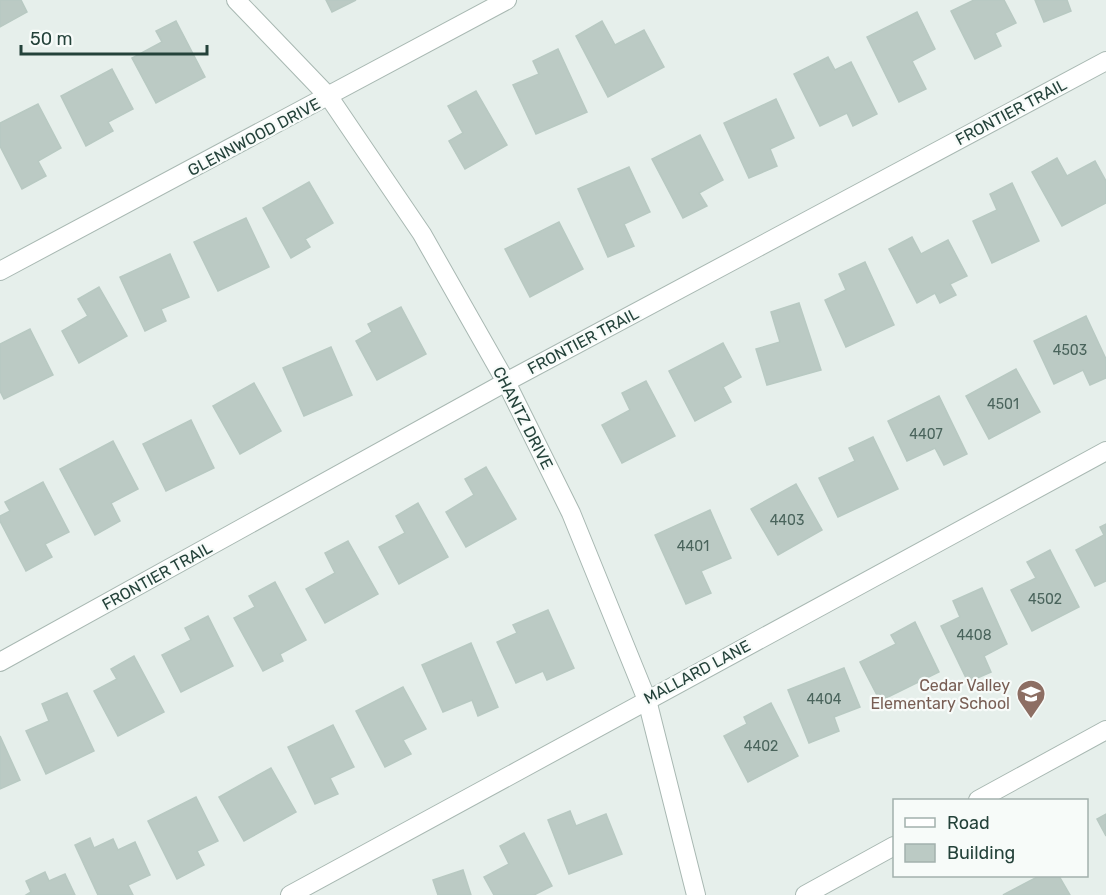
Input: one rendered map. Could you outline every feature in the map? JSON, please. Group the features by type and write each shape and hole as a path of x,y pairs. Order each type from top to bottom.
{"street":[{"name":"CHANTZ DRIVE","path":"236,0 329,97 422,234 506,382 571,513 647,700 696,895"},
{"name":"GLENNWOOD DRIVE","path":"0,271 507,0"},
{"name":"FRONTIER TRAIL","path":"0,662 506,382 1106,61"},
{"name":"MALLARD LANE","path":"290,895 1106,451"},
{"path":"982,799 1106,730"},
{"path":"805,895 830,889 893,847"}],"building":[{"path":"0,0 21,0 27,12 0,27"},
{"path":"326,0 356,0 332,12"},
{"path":"974,0 1004,0 1016,23 995,33 1001,46 975,59 951,11"},
{"path":"1035,0 1067,0 1071,11 1044,22"},
{"path":"917,12 935,49 912,61 926,89 899,102 867,37"},
{"path":"176,21 205,77 156,103 132,58 162,42 156,31"},
{"path":"602,21 615,45 644,30 664,67 608,97 576,36"},
{"path":"558,49 587,112 536,134 513,85 539,74 533,61"},
{"path":"828,57 835,70 851,62 877,114 853,126 847,113 820,126 794,74"},
{"path":"112,69 133,109 108,122 113,131 86,146 61,96"},
{"path":"476,91 507,145 465,169 449,141 463,133 448,106"},
{"path":"776,99 794,138 770,149 777,166 749,178 724,123"},
{"path":"38,104 61,148 38,161 46,176 22,189 0,146 0,123"},
{"path":"700,135 723,180 699,193 707,206 683,218 652,159"},
{"path":"1057,158 1067,176 1095,161 1106,181 1106,203 1062,226 1032,172"},
{"path":"629,167 650,212 624,224 634,246 608,257 578,189"},
{"path":"309,182 333,223 305,239 310,247 291,258 263,208"},
{"path":"1012,183 1039,241 992,263 973,221 997,210 990,194"},
{"path":"246,218 269,267 218,291 194,242"},
{"path":"559,222 583,269 530,297 505,249"},
{"path":"912,237 921,254 948,240 967,276 950,284 956,295 940,303 935,293 917,303 889,249"},
{"path":"170,254 189,297 161,309 166,321 145,331 120,277"},
{"path":"865,262 894,325 846,347 825,300 846,290 839,274"},
{"path":"99,287 127,336 79,363 62,331 88,316 78,299"},
{"path":"799,303 821,370 767,385 756,349 780,342 771,312"},
{"path":"401,307 426,354 377,380 356,341 372,332 368,324"},
{"path":"1086,316 1106,359 1106,378 1090,385 1083,370 1054,384 1034,341"},
{"path":"30,329 53,375 4,399 0,391 0,344"},
{"path":"723,343 741,377 723,387 731,402 695,421 669,371"},
{"path":"331,347 352,395 304,416 283,368"},
{"path":"1016,369 1040,412 989,439 966,396"},
{"path":"646,381 675,436 622,463 602,425 630,410 622,393"},
{"path":"254,383 281,431 240,454 213,406"},
{"path":"939,396 967,454 944,465 935,448 907,461 888,421"},
{"path":"191,420 214,468 166,491 143,444"},
{"path":"873,437 898,489 838,517 819,478 855,461 849,448"},
{"path":"113,441 138,489 111,503 120,521 95,535 60,469"},
{"path":"486,467 516,519 466,547 446,512 474,495 465,479"},
{"path":"43,482 69,532 45,544 52,557 26,571 0,521 0,516 10,511 5,502"},
{"path":"796,484 822,530 778,555 751,509"},
{"path":"418,503 448,557 399,584 379,547 405,533 396,516"},
{"path":"710,510 731,558 701,571 711,593 686,604 655,535"},
{"path":"1106,524 1106,581 1095,586 1076,550 1104,535 1100,527"},
{"path":"348,541 378,594 325,623 306,589 335,573 325,553"},
{"path":"1050,550 1079,607 1032,631 1011,590 1036,578 1027,562"},
{"path":"275,582 306,640 280,654 283,661 263,671 234,618 255,607 249,596"},
{"path":"982,588 1007,644 984,656 991,672 968,682 941,626 960,617 953,601"},
{"path":"548,610 574,668 547,680 543,671 516,683 497,642 517,633 513,625"},
{"path":"208,616 233,666 181,692 162,655 191,640 185,628"},
{"path":"915,622 939,672 880,701 860,662 896,644 891,635"},
{"path":"471,643 498,707 478,716 472,700 443,712 422,665"},
{"path":"134,656 164,712 118,736 94,691 117,679 111,669"},
{"path":"844,668 860,707 834,717 839,731 809,743 788,690"},
{"path":"403,687 426,729 403,740 411,754 385,767 356,711"},
{"path":"67,693 94,751 46,774 26,731 49,721 42,704"},
{"path":"771,703 798,756 748,782 724,736 747,724 744,717"},
{"path":"333,725 354,767 330,778 338,794 315,804 288,747"},
{"path":"0,736 20,780 0,789"},
{"path":"271,768 296,812 244,841 219,797"},
{"path":"196,797 218,841 197,851 204,865 177,879 148,821"},
{"path":"570,811 576,826 606,814 622,854 569,874 548,820"},
{"path":"1106,814 1106,836 1097,819"},
{"path":"524,833 552,886 534,895 494,895 484,877 509,864 500,846"},
{"path":"90,838 94,848 113,839 118,850 135,842 150,875 128,885 133,895 98,895 75,845"},
{"path":"463,870 471,895 438,895 433,880"},
{"path":"45,872 49,881 65,874 75,895 26,895 31,892 26,881"},
{"path":"1037,877 1060,877 1070,895 1003,895"}],"place":[{"name":"Cedar Valley Elementary School","path":"1031,720"}]}
